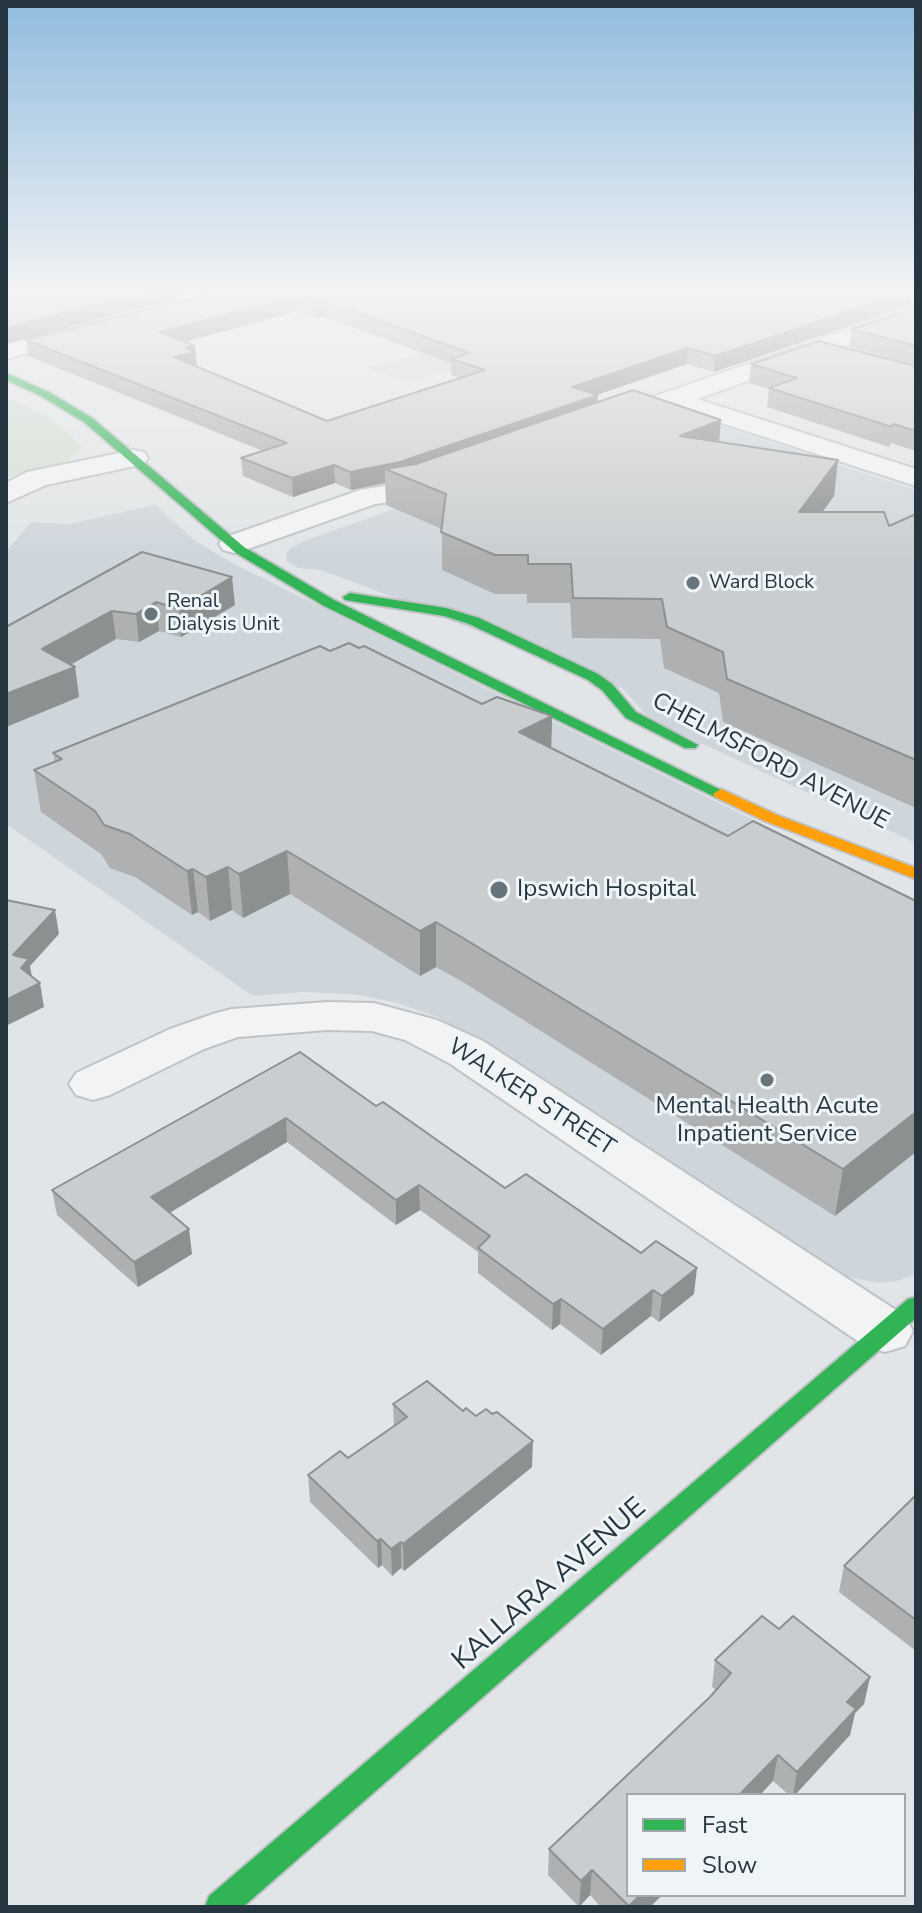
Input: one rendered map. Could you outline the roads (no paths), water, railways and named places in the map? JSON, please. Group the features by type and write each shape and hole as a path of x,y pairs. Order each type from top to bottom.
{"street":[{"name":"CHELMSFORD AVENUE","path":"20,382 88,420 242,550 329,603 771,818 910,871"},
{"path":"583,429 719,382"},
{"path":"672,399 916,478"},
{"path":"6,494 37,478 134,458"},
{"path":"242,550 391,504 406,491 465,471"},
{"name":"CHELMSFORD AVENUE","path":"293,581 380,604 451,614 587,674 604,704 704,752 688,755 691,762 910,871"},
{"path":"422,649 414,635 413,624 427,616 451,614"},
{"path":"570,720 604,704"},
{"name":"CHELMSFORD AVENUE","path":"848,826 910,871"},
{"name":"WALKER STREET","path":"93,1084 187,1039 232,1023 327,1016 374,1017 421,1030 466,1052 901,1318"},
{"name":"KALLARA AVENUE","path":"220,1907 901,1318"}],"place":[{"name":"Ward Block","path":"693,583"},
{"name":"Renal Dialysis Unit","path":"151,614"},
{"name":"Ipswich Hospital","path":"499,890"},
{"name":"Mental Health Acute Inpatient Service","path":"767,1080"}]}
